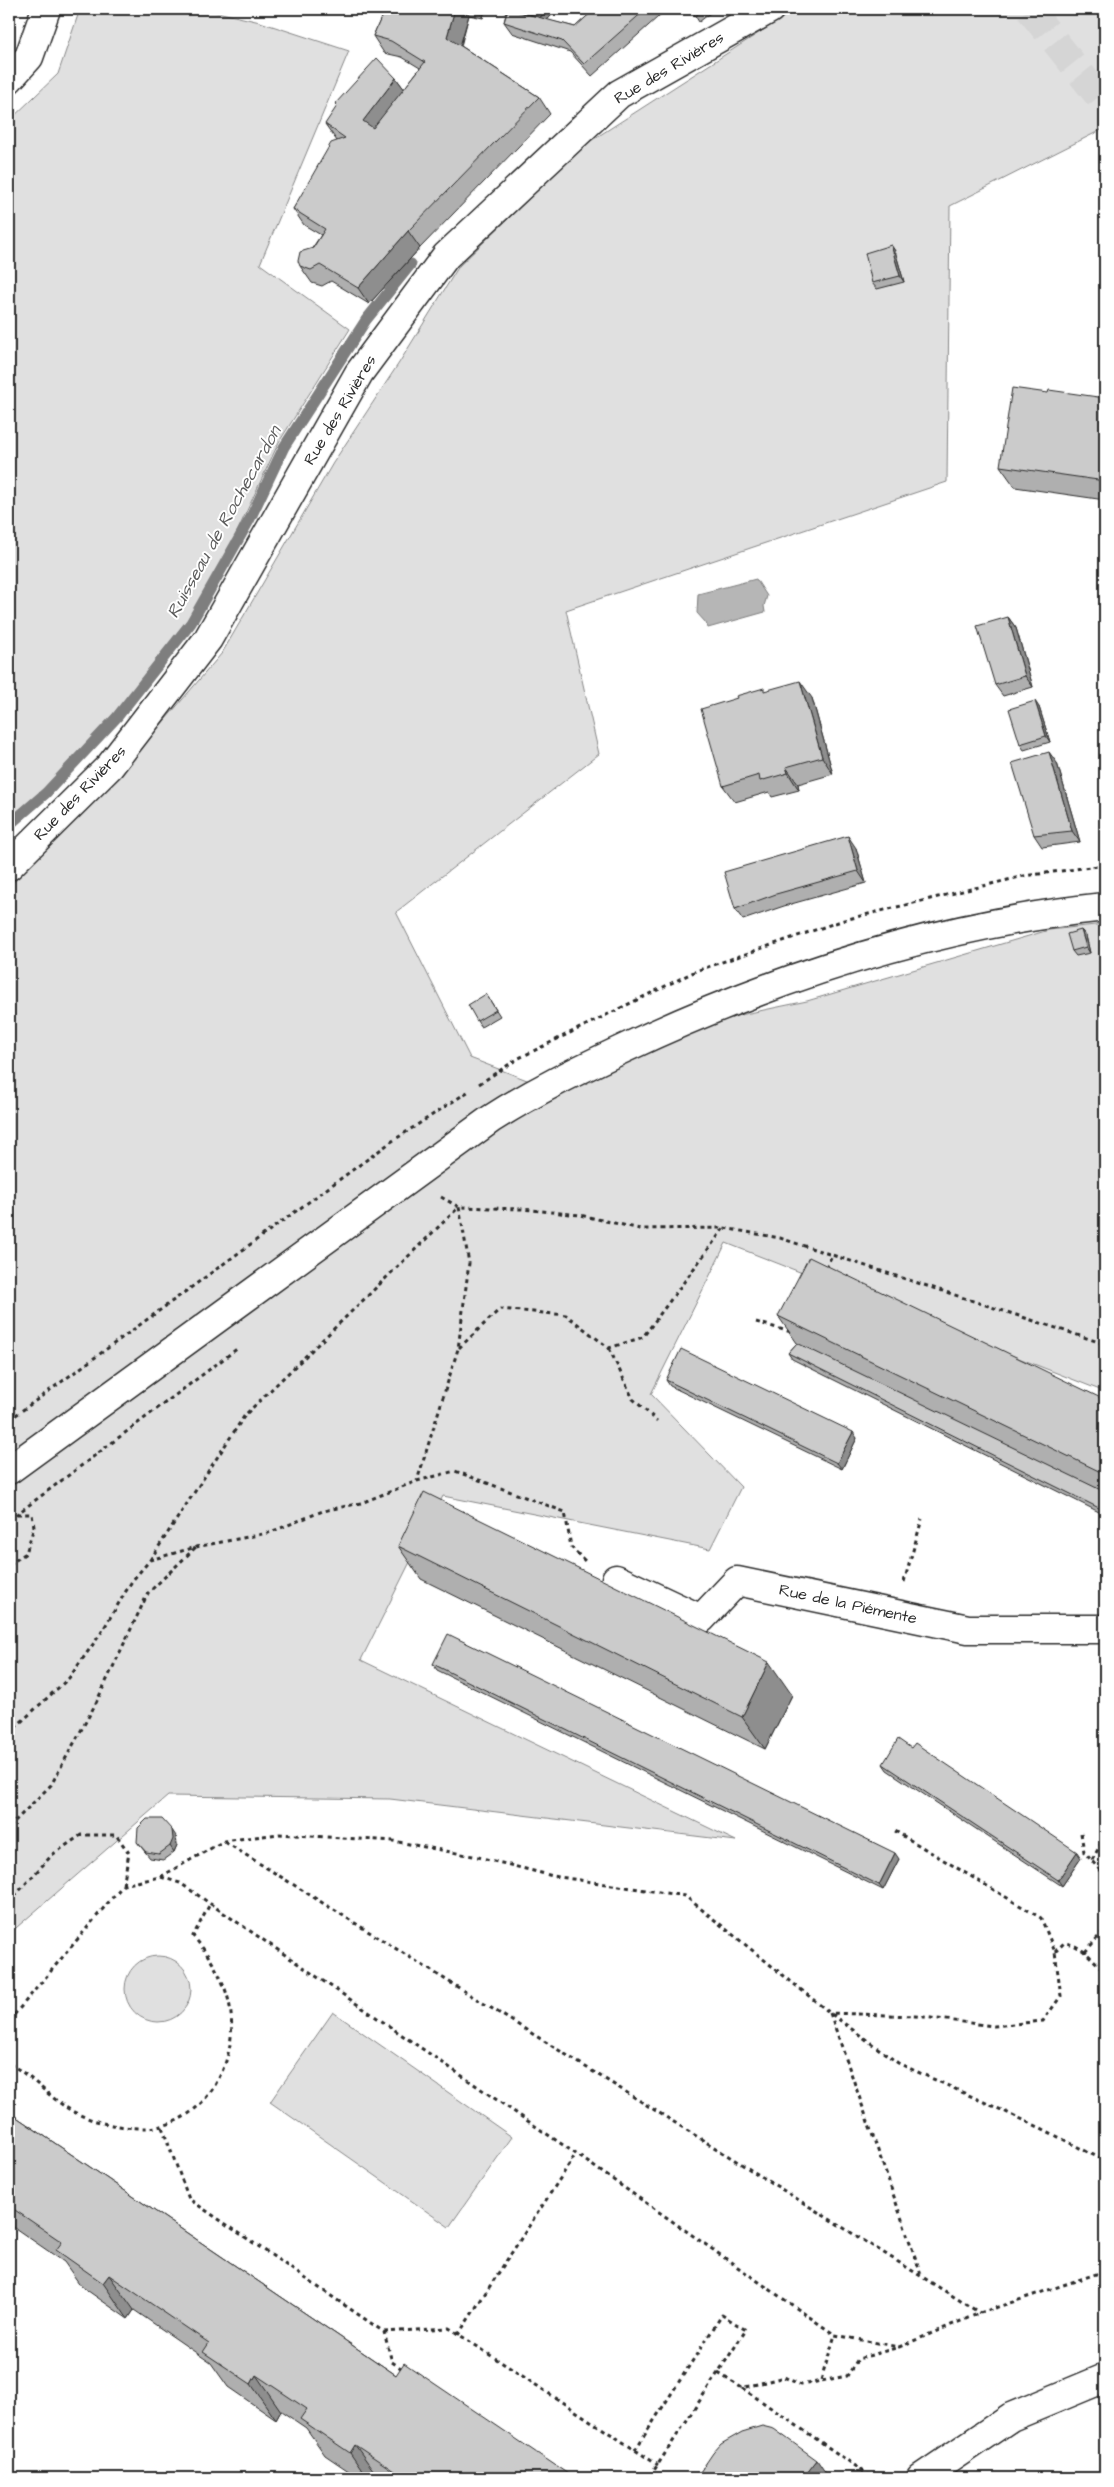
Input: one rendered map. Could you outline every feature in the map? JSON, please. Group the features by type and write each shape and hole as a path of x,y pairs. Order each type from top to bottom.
{"street":[{"path":"9,79 29,57 46,9"},
{"name":"Rue des Rivières","path":"9,866 110,766 208,639 359,373 446,256 619,94 770,9"},
{"path":"9,1470 491,1118 535,1091 688,1018 798,977 929,938 1058,912 1105,907"},
{"name":"Rue de la Piémente","path":"616,1579 701,1619 738,1581 968,1629 1105,1629"},
{"path":"921,2478 1011,2417 1105,2378"}],"path":[{"path":"439,1196 459,1207 522,1209 580,1215 640,1229 724,1228 780,1238 1105,1344"},
{"path":"417,1482 458,1349 469,1263 459,1207"},
{"path":"9,1733 69,1678 101,1633 132,1582 150,1560 245,1415 459,1207"},
{"path":"609,1348 643,1337 724,1228"},
{"path":"824,1273 832,1255"},
{"path":"458,1349 500,1309 566,1315 609,1348 633,1399 656,1421"},
{"path":"756,1322 798,1334"},
{"path":"9,1520 240,1346"},
{"path":"150,1560 196,1547 268,1533 323,1510 361,1503 417,1482 455,1471 565,1512 571,1547 593,1570 616,1579"},
{"path":"9,1566 26,1553 34,1527 32,1514 17,1514"},
{"path":"895,1614 922,1520"},
{"path":"9,1827 51,1785 95,1705 148,1593 196,1547"},
{"path":"830,2013 915,2016 994,2026 1043,2021 1061,1996 1055,1952 1041,1918 896,1832"},
{"path":"1081,1832 1084,1852 1105,1876"},
{"path":"9,1902 52,1854 81,1835 116,1834 128,1853 123,1886 9,2021"},
{"path":"123,1886 160,1876 224,1841 278,1834 393,1841 478,1858 553,1876 685,1896 830,2013 898,2063 1041,2128 1105,2160"},
{"path":"1092,1860 1105,1837"},
{"path":"224,1841 980,2313"},
{"path":"160,1876 180,1883 576,2154 835,2335 899,2347"},
{"path":"9,2064 25,2072 60,2103 81,2117 138,2128 162,2127 185,2118 200,2106 216,2083 228,2060 232,2031 228,2000 220,1975 193,1936 210,1904"},
{"path":"1085,1952 1105,1929"},
{"path":"1055,1952 1064,1944 1072,1944 1085,1952 1105,1972"},
{"path":"830,2013 922,2277"},
{"path":"162,2127 189,2199 384,2332 449,2328 658,2465"},
{"path":"458,2334 576,2154"},
{"path":"742,2388 784,2377 801,2384 847,2376 858,2359 899,2347 980,2313 1105,2272"},
{"path":"635,2450 722,2315 746,2330 649,2478"},
{"path":"384,2332 392,2362 408,2373"},
{"path":"821,2381 835,2335"},
{"path":"718,2373 873,2478"}],"shaded area":[{"path":"80,9 204,9 260,22 349,51 260,264 350,329 279,442 194,624 91,752 9,832 9,121 58,74"},
{"path":"796,9 1105,9 1105,128 950,206 947,482 566,610 599,754 396,912 470,1058 558,1092 697,1024 807,1001 1049,930 1105,924 1105,1392 726,1243 651,1394 741,1487 710,1549 443,1496 361,1660 736,1841 390,1799 168,1796 9,1934 9,887 114,780 222,653 333,463 399,363 459,266 586,144"},
{"path":"756,579 767,596 764,606 765,612 708,628 697,613 698,594"},
{"path":"151,1956 165,1956 177,1961 186,1970 191,1982 189,2002 182,2013 165,2022 151,2022 139,2017 130,2008 125,1996 125,1982 130,1970 139,1961"},
{"path":"333,2012 512,2137 449,2227 270,2102"}],"building":[{"path":"385,9 455,9 447,37 539,97 408,231 358,288 320,265 311,270 300,266 298,261 300,252 313,248 325,229 293,209 331,143 345,138 325,124 337,106 335,104 377,58 396,78 363,121 373,128 425,62 391,41 373,36"},
{"path":"508,9 575,27 595,9 646,9 584,64 562,41 504,22"},
{"path":"509,9 544,9 547,10 540,17"},
{"path":"691,9 705,9 695,16"},
{"path":"891,245 900,276 872,283 865,253"},
{"path":"1012,388 1048,393 1049,390 1105,398 1105,481 1000,466"},
{"path":"1008,617 1025,676 995,685 977,626"},
{"path":"800,681 822,757 786,767 788,773 760,781 759,775 723,786 701,709 764,688 764,691"},
{"path":"1035,701 1046,736 1020,744 1009,709"},
{"path":"1049,752 1072,831 1034,835 1012,763"},
{"path":"848,836 858,871 776,894 735,909 724,872"},
{"path":"1081,930 1086,947 1072,951 1067,934"},
{"path":"486,994 496,1010 477,1021 468,1005"},
{"path":"809,1257 1105,1400 1105,1474 778,1316"},
{"path":"797,1343 1105,1492 1105,1511 788,1353"},
{"path":"681,1349 853,1432 837,1463 666,1380"},
{"path":"424,1492 769,1662 742,1717 398,1546"},
{"path":"448,1634 895,1853 879,1885 433,1664"},
{"path":"898,1739 911,1748 915,1743 1077,1852 1058,1880 883,1764"},
{"path":"147,1819 162,1819 172,1830 173,1839 170,1846 159,1854 146,1852 137,1842 138,1828"},
{"path":"9,2112 396,2375 404,2363 574,2478 402,2478 355,2445 350,2453 300,2419 307,2409 256,2375 251,2384 203,2352 209,2343 109,2275 103,2283 56,2250 62,2242 9,2206"},
{"path":"762,2426 774,2429 817,2460 803,2478 696,2478 721,2444 742,2432"}],"waterway":[{"name":"Ruisseau de Rochecardon","path":"9,825 46,793 117,717 191,623 250,519 284,447 366,320 411,264"}],"tunnel":[{"path":"1029,9 1105,104"}]}
